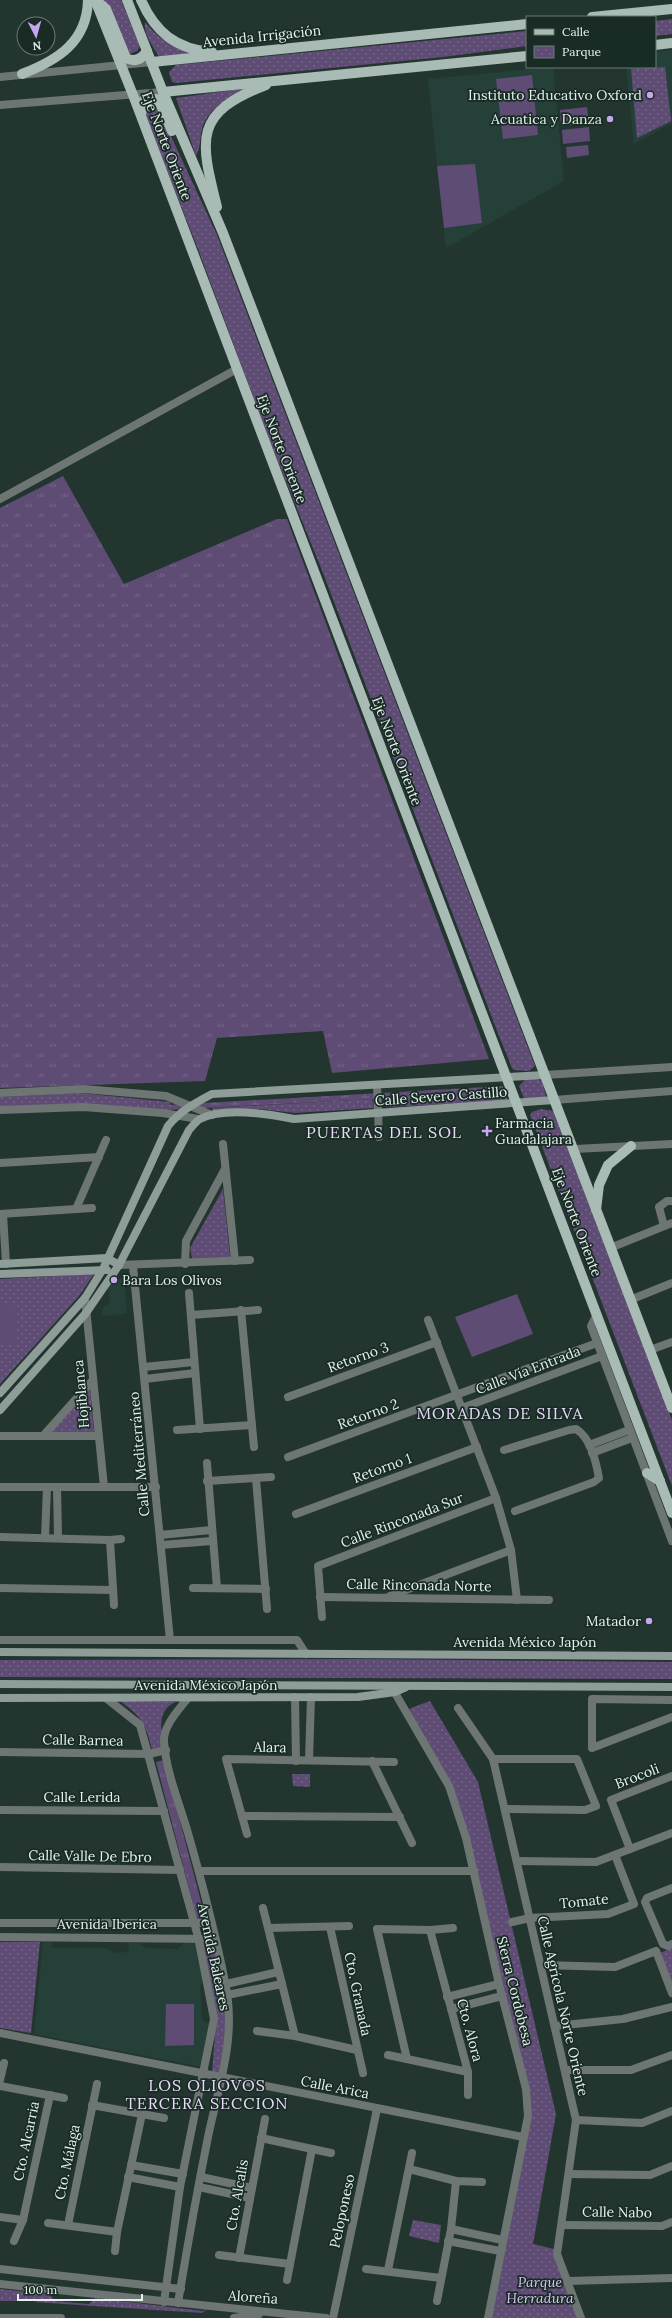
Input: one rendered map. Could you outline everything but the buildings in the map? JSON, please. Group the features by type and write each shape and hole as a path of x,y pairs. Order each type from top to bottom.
{"main road":[{"path":"22,74 52,60 68,49 80,36 88,15 88,0"},
{"path":"95,0 106,9 126,58 131,61 138,60 147,51"},
{"name":"Eje Norte Oriente","path":"95,0 133,95 597,1314 660,1481 669,1516"},
{"name":"Eje Norte Oriente","path":"127,0 163,92 223,233 554,1100 575,1149 596,1212 671,1402"},
{"path":"141,0 148,15 163,35 185,47 205,52 234,54"},
{"path":"602,16 672,9"},
{"name":"Avenida Irrigación","path":"152,62 526,24"},
{"path":"656,45 672,43"},
{"path":"163,92 526,56"},
{"path":"223,233 205,150 208,126 217,112 231,100 279,80"},
{"path":"142,120 142,103 150,98 156,99 161,105 191,176 206,194"},
{"path":"596,1212 599,1185 608,1165 631,1146"},
{"path":"647,1473 660,1481"}],"street":[{"name":"Avenida Irrigación","path":"0,77 152,62"},
{"path":"0,105 163,92"},
{"path":"0,499 237,369"},
{"name":"Calle Severo Castillo","path":"191,1105 212,1094 506,1078 672,1067"},
{"path":"377,1085 379,1137"},
{"name":"Calle Severo Castillo","path":"0,1093 84,1089 166,1096 191,1105 212,1115"},
{"name":"Calle Severo Castillo","path":"0,1110 83,1107 163,1113 198,1120 212,1115 256,1112 294,1118 516,1104 672,1091"},
{"path":"0,1393 85,1298 103,1269 168,1126 175,1116 191,1105"},
{"path":"0,1410 86,1313 117,1268 189,1130 198,1120"},
{"path":"76,1209 106,1140"},
{"path":"222,1144 235,1261"},
{"path":"575,1149 672,1144"},
{"path":"0,1163 99,1158"},
{"path":"185,1264 186,1241 225,1169"},
{"path":"664,1226 659,1207 667,1201 672,1201"},
{"path":"92,1208 2,1214 3,1264 107,1258 117,1268"},
{"path":"610,1248 672,1223"},
{"path":"0,1274 133,1268 150,1265 250,1260"},
{"name":"Calle Mediterráneo","path":"133,1268 144,1366 170,1640"},
{"path":"630,1300 672,1283"},
{"path":"189,1293 200,1429"},
{"name":"Hojiblanca","path":"85,1298 104,1487"},
{"path":"191,1315 241,1310 258,1310"},
{"path":"241,1310 254,1447"},
{"path":"597,1314 591,1326 632,1438 647,1473 669,1516 672,1541"},
{"path":"428,1320 496,1498 511,1550 517,1600"},
{"name":"Retorno 3","path":"288,1398 437,1342"},
{"path":"650,1350 672,1342"},
{"name":"Calle Vía Entrada","path":"457,1395 597,1343"},
{"name":"Calle Vía Entrada","path":"462,1408 602,1356"},
{"path":"144,1366 194,1362"},
{"path":"540,1365 546,1377"},
{"path":"145,1378 195,1373"},
{"path":"43,1436 93,1380"},
{"name":"Retorno 2","path":"288,1457 457,1395"},
{"path":"177,1430 252,1426"},
{"path":"504,1450 569,1430 580,1432 591,1449 599,1478 594,1482 516,1511"},
{"path":"591,1449 629,1430"},
{"path":"0,1436 98,1436"},
{"path":"591,1449 632,1438"},
{"name":"Retorno 1","path":"296,1514 477,1447"},
{"path":"207,1463 207,1481 217,1588"},
{"path":"207,1481 271,1477"},
{"path":"256,1479 267,1609"},
{"path":"0,1487 156,1487"},
{"path":"46,1538 47,1487"},
{"path":"57,1487 58,1537"},
{"name":"Calle Rinconada Sur","path":"320,1597 318,1566 496,1498"},
{"path":"160,1535 211,1530"},
{"path":"0,1537 122,1539"},
{"path":"110,1540 114,1605"},
{"path":"161,1545 212,1541"},
{"path":"385,1598 511,1550"},
{"path":"0,1588 112,1590"},
{"path":"193,1588 266,1589"},
{"path":"320,1597 322,1617"},
{"name":"Calle Rinconada Norte","path":"320,1597 549,1600"},
{"path":"0,1640 297,1640 306,1654"},
{"name":"Avenida México Japón","path":"0,1652 672,1656"},
{"path":"658,1656 672,1652"},
{"name":"Avenida México Japón","path":"0,1684 393,1689"},
{"name":"Avenida México Japón","path":"0,1698 187,1699 358,1697 410,1686 672,1687"},
{"name":"Sierra Cordobesa","path":"393,1689 449,1786 466,1838 498,1984 526,2089 528,2116 502,2240 488,2318"},
{"path":"295,1697 296,1761"},
{"path":"309,1760 311,1697"},
{"name":"Avenida Baleares","path":"106,1698 140,1725 195,1924 214,2019 180,2187 164,2302"},
{"path":"672,1700 592,1698 592,1748 672,1717"},
{"name":"Avenida Baleares","path":"178,2303 214,2108 223,2078 230,2025 226,1984 199,1871 164,1741 168,1725 187,1699"},
{"name":"Calle Agrícola Norte Oriente","path":"458,1708 494,1759 576,2120 558,2254 581,2318"},
{"name":"Calle Barnea","path":"0,1752 149,1754 166,1750"},
{"name":"Alara","path":"247,1834 226,1759 394,1762"},
{"path":"494,1759 577,1759 596,1806 584,1810 505,1808"},
{"path":"372,1761 412,1843"},
{"name":"Brocoli","path":"630,1849 611,1800 672,1776"},
{"name":"Calle Lerida","path":"0,1810 164,1811"},
{"path":"242,1816 400,1817"},
{"path":"517,1861 596,1862 672,1833"},
{"name":"Tomate","path":"512,1922 530,1918 608,1914 634,1904 615,1855"},
{"name":"Calle Valle De Ebro","path":"0,1867 180,1870"},
{"path":"199,1871 474,1871"},
{"path":"672,1888 647,1898 645,1902 663,1944 668,1946 672,1944"},
{"path":"263,1908 295,2036"},
{"name":"Avenida Iberica","path":"0,1923 211,1923"},
{"path":"77,1937 78,1923"},
{"path":"269,1928 349,1926"},
{"name":"Cto. Granada","path":"258,2031 295,2036 357,2050 330,1927"},
{"path":"407,2059 377,1929 430,1930 453,1928"},
{"name":"Cto. Alora","path":"388,2055 468,2072 430,1930"},
{"name":"Avenida Iberica","path":"0,1937 198,1937 215,1939"},
{"path":"540,1965 615,1967 656,1951 672,1993"},
{"path":"226,1984 278,1972"},
{"path":"227,1995 282,1984"},
{"path":"447,1997 498,1984"},
{"path":"451,2009 502,1996"},
{"path":"554,2026 623,2019 672,2007"},
{"name":"Calle Arica","path":"0,2033 523,2137"},
{"path":"357,2050 363,2073"},
{"path":"565,2070 631,2070 672,2055"},
{"path":"0,2080 4,2063"},
{"path":"468,2072 468,2095"},
{"name":"Cto. Málaga","path":"68,2225 97,2084"},
{"name":"Cto. Alcarria","path":"0,2086 50,2095 23,2220 14,2241"},
{"path":"50,2095 64,2098"},
{"path":"92,2105 164,2118"},
{"name":"Peloponeso","path":"333,2318 377,2109"},
{"path":"576,2120 642,2123 672,2111"},
{"path":"116,2251 117,2232 142,2114"},
{"name":"Cto. Alcalis","path":"239,2258 265,2120"},
{"path":"261,2138 331,2153"},
{"path":"287,2280 312,2149"},
{"path":"388,2270 412,2152"},
{"path":"130,2165 183,2174"},
{"path":"568,2174 650,2175 672,2166"},
{"path":"409,2169 456,2180 482,2182"},
{"path":"128,2177 180,2187"},
{"path":"201,2177 252,2188"},
{"path":"437,2301 451,2229 456,2180"},
{"path":"199,2187 250,2198"},
{"path":"0,2217 23,2220"},
{"name":"Calle Nabo","path":"562,2225 662,2226 672,2222"},
{"path":"48,2223 117,2232"},
{"path":"451,2229 502,2240"},
{"path":"448,2241 500,2251"},
{"path":"219,2255 290,2264"},
{"path":"0,2269 180,2289"},
{"path":"366,2269 388,2270 442,2278"},
{"path":"568,2281 672,2278"},
{"path":"0,2284 178,2303"},
{"name":"Aloreña","path":"178,2303 272,2311 326,2318"},
{"path":"234,2318 272,2311"},
{"path":"0,2318 61,2318"}],"shaded area":[{"name":"Instituto Educativo Oxford","path":"672,50 672,123 634,144 626,68 656,68 656,52"},
{"path":"553,68 564,181 446,248 428,79"},
{"path":"112,1279 124,1279 127,1313 103,1316 102,1310 105,1305 110,1304 108,1288"},
{"path":"43,1941 51,1942 52,1948 105,1948 115,1953 128,1952 129,1943 139,1943 144,1948 178,1949 185,1942 194,1942 197,1947 204,1981 200,1986 202,2019 211,2025 201,2067 34,2034"}],"green space":[{"path":"104,0 121,0 140,46 137,51 130,54 124,50"},
{"path":"672,19 672,34 656,36 656,21"},
{"path":"145,22 160,37 176,46 215,53 160,58 147,36"},
{"path":"526,31 526,46 443,57 176,83 172,82 169,72 176,65"},
{"name":"Instituto Educativo Oxford","path":"665,67 671,121 637,138 631,69"},
{"path":"532,75 538,135 503,139 496,79"},
{"path":"254,87 226,100 213,110 202,127 199,148 196,156 176,98"},
{"path":"155,102 217,235 535,1066 529,1071 514,1070 512,1068 499,1036 323,573 267,434 198,249 143,110 144,105"},
{"path":"587,107 589,123 561,126 560,110"},
{"path":"589,127 590,141 563,144 562,130"},
{"path":"588,145 589,155 567,158 566,147"},
{"path":"475,164 482,223 444,228 437,166"},
{"path":"63,476 124,584 277,519 287,519 489,1059 332,1073 323,1031 217,1038 205,1081 0,1088 0,508"},
{"path":"536,1079 542,1081 546,1096 542,1100 525,1101 519,1086 525,1080"},
{"path":"503,1086 504,1092 168,1110 169,1105"},
{"path":"504,1092 508,1101 386,1107 386,1098"},
{"path":"80,1093 170,1102 172,1112 0,1108 0,1097"},
{"path":"372,1099 374,1108 295,1113 260,1109 213,1111 212,1108"},
{"path":"541,1109 553,1111 672,1420 672,1486 530,1115 532,1112"},
{"path":"223,1189 230,1257 192,1258 190,1248"},
{"path":"94,1274 79,1296 0,1384 0,1279"},
{"path":"517,1294 533,1334 472,1357 455,1317"},
{"path":"0,1305 18,1306 17,1345 0,1344"},
{"path":"90,1388 94,1433 49,1433"},
{"path":"368,1659 672,1662 672,1679 0,1677 0,1660"},
{"path":"120,1701 175,1702 169,1706 162,1716 161,1727 165,1747 152,1750 148,1734 142,1722"},
{"name":"Parque Herradura","path":"430,1701 478,1782 556,2114 533,2244 554,2249 579,2318 490,2318 531,2116 525,2078 473,1856 457,1806 407,1711"},
{"path":"164,1760 206,1921 198,1923 156,1762"},
{"path":"292,1774 310,1774 310,1787 293,1786"},
{"path":"201,1941 213,1941 221,1974 228,2024 225,2077 212,2073 216,2020"},
{"path":"0,1942 40,1942 31,2033 0,2028"},
{"path":"672,1948 672,1984 660,1953"},
{"path":"166,2004 194,2004 194,2045 165,2046"},
{"path":"413,2220 441,2225 439,2243 409,2236"},
{"path":"0,2289 49,2294 55,2301 89,2304 95,2298 203,2311 210,2307 202,2313 33,2302 41,2301 0,2301"}],"place":[{"name":"Instituto Educativo Oxford","path":"650,95"},
{"name":"Acuatica y Danza","path":"610,119"},
{"name":"Farmacia Guadalajara","path":"487,1131"},
{"name":"Bara Los Olivos","path":"114,1280"},
{"name":"Matador","path":"649,1621"}],"district":[{"name":"PUERTAS DEL SOL","path":"384,1132"},
{"name":"MORADAS DE SILVA","path":"500,1413"},
{"name":"LOS OLIOVOS TERCERA SECCION","path":"207,2094"}]}
